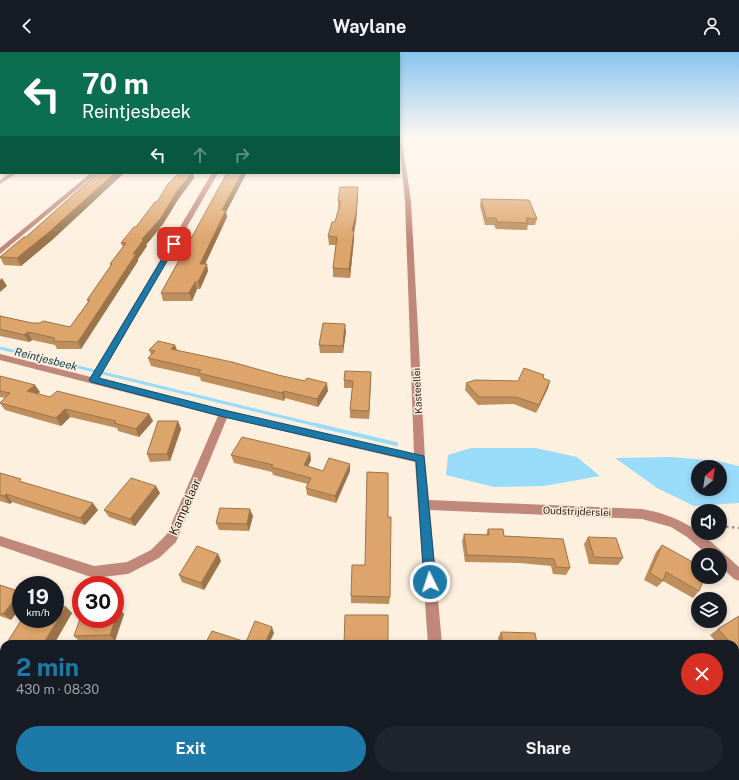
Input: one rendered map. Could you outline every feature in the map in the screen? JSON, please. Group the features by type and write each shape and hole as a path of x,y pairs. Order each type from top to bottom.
{"street":[{"name":"Kasteellei","path":"404,172 408,202 420,459 425,505 435,640"},
{"path":"0,182 12,174"},
{"path":"0,252 93,174"},
{"path":"94,380 214,174"},
{"path":"0,357 224,414 420,459"},
{"name":"Kampelaar","path":"0,541 94,572 128,568 155,554 172,538 224,414"},
{"name":"Oudstrijderslei","path":"425,505 659,516 694,532 710,548"},
{"path":"727,564 739,575"}],"path":[{"path":"727,527 739,528"}],"water":[{"path":"471,448 536,448 577,457 600,476 544,486 494,487 446,475 448,455"},
{"path":"672,457 706,460 691,460 691,496 727,496 727,463 739,466 739,503 691,505 657,488 615,458"}],"building":[{"path":"97,174 114,174 48,233 17,258 0,257 24,237 26,237"},
{"path":"178,174 191,174 177,191 161,218 142,239 144,239 133,254 136,254 78,342 53,341 55,338 28,332 24,335 0,329 0,316 32,323 40,323 43,321 70,327 90,300 87,300 112,264 110,264 126,243 121,243 134,227 136,227 155,202 157,202 168,184"},
{"path":"226,174 241,174 222,210 226,210 200,264 207,264 198,282 195,282 189,293 161,293"},
{"path":"340,187 358,187 349,269 333,268 337,237 328,236 332,222 335,222 341,201 338,201"},
{"path":"481,199 529,200 537,219 526,218 528,223 497,222 496,218 486,218"},
{"path":"323,323 345,324 343,346 319,345"},
{"path":"158,341 175,345 171,349 232,362 305,381 307,378 327,383 317,399 284,391 282,393 198,373 201,370 148,358 155,351 149,350"},
{"path":"524,368 544,375 543,378 550,381 539,405 516,397 479,397 466,383 475,380 518,381"},
{"path":"345,371 371,372 369,411 350,410 353,381 344,380"},
{"path":"0,376 35,385 27,391 50,397 57,391 149,414 136,429 114,423 116,421 65,409 56,418 0,403 10,393 0,391"},
{"path":"158,421 178,421 167,454 147,454"},
{"path":"242,437 310,453 304,465 323,471 329,458 350,464 335,496 306,488 311,478 271,467 273,465 231,455"},
{"path":"367,472 388,473 388,517 391,517 390,597 351,596 352,565 365,565"},
{"path":"0,473 21,479 19,481 93,503 80,518 6,494 4,496 0,495"},
{"path":"131,478 156,486 130,519 104,510"},
{"path":"220,508 250,509 247,524 216,523"},
{"path":"488,529 503,529 504,536 563,539 570,568 556,567 554,559 467,555 464,534 489,535"},
{"path":"588,537 616,538 623,558 594,557"},
{"path":"662,545 691,561 691,584 702,584 699,591 666,572 663,581 650,573"},
{"path":"197,546 218,554 201,583 179,575"},
{"path":"0,585 12,589 12,603 3,614 0,613"},
{"path":"345,615 388,615 388,640 344,640"},
{"path":"739,616 739,640 728,640 718,629 727,628 727,623"},
{"path":"255,621 272,627 267,640 247,640"},
{"path":"16,628 53,628 45,640 9,640"},
{"path":"77,628 112,628 110,635 74,636"},
{"path":"212,631 240,640 207,640"},
{"path":"501,632 535,633 536,640 502,640"}],"waterway":[{"name":"Reintjesbeek","path":"0,348 320,426"},
{"name":"Reintjesbeek","path":"316,425 396,444"}],"route":[{"path":"174,244 94,380 224,414 420,459 425,505 430,582"}]}
